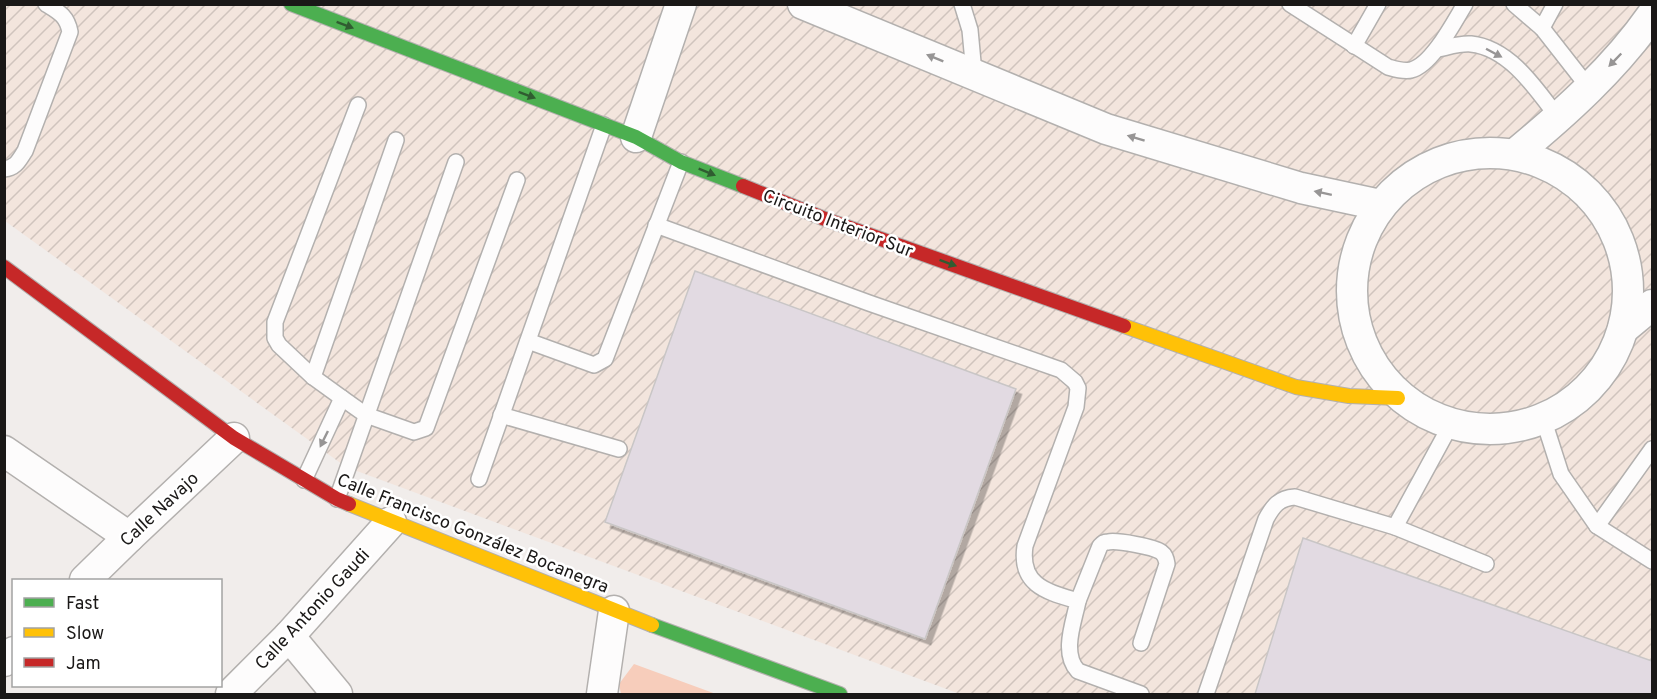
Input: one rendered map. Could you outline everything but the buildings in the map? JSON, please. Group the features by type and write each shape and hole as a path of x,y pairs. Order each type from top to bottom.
{"street":[{"name":"Circuito Interior Sur","path":"291,4 636,137 681,162 825,219 1296,387 1349,396 1398,398"},
{"path":"636,137 681,4"},
{"path":"803,4 1106,129 1301,188 1380,206"},
{"path":"1515,154 1559,119 1636,40 1653,15"},
{"path":"1477,152 1515,154 1552,166 1583,188 1608,218 1623,253 1629,291 1623,329 1611,358 1593,383 1570,404 1544,418 1509,428 1450,426 1416,411 1398,398 1367,353 1354,316 1352,278 1361,240 1380,206 1408,178 1441,160 1477,152"},
{"name":"Calle Francisco González Bocanegra","path":"4,267 234,438 337,499 614,611 840,694"},
{"path":"1623,329 1653,305"},
{"name":"Calle Navajo","path":"86,579 234,438"},
{"path":"4,451 129,537"},
{"name":"Calle Antonio Gaudi","path":"231,694 290,636 391,522"},
{"path":"602,694 614,611"},
{"path":"290,636 338,694"}],"lane":[{"path":"4,169 11,168 18,163 25,151 70,32 63,14 46,4"},
{"path":"962,4 970,30 974,73"},
{"path":"1354,46 1378,4"},
{"path":"1293,5 1388,67 1413,70 1438,49 1465,4"},
{"path":"1514,4 1542,28 1588,88"},
{"path":"1542,28 1556,4"},
{"path":"1438,49 1470,44 1495,51 1530,82 1559,119"},
{"path":"358,105 275,322 275,338 279,345 313,377 366,415 414,432 426,428 517,180"},
{"path":"479,479 604,125"},
{"path":"313,377 396,140"},
{"path":"337,499 456,162"},
{"path":"528,341 594,365 605,358 681,162"},
{"path":"656,225 1061,370 1069,375 1078,388 1076,408 1025,546 1024,559 1035,583 1044,591 1078,601"},
{"path":"304,480 342,398"},
{"path":"501,415 619,449"},
{"path":"1544,418 1562,474 1597,526 1653,561"},
{"path":"1395,527 1450,426"},
{"path":"1597,526 1653,449"},
{"path":"1206,694 1266,519 1278,501 1286,497 1295,497 1395,527 1486,564"},
{"path":"1141,643 1167,564 1166,557 1156,549 1116,542 1103,543 1078,601 1069,647 1073,666 1078,671 1142,694"}],"shaded area":[{"path":"5,5 1652,5 1652,694 960,694 346,467 5,221"},
{"path":"634,664 716,694 621,694 619,684"}],"traffic: fast":[{"path":"291,4 636,137 681,162 743,186"},
{"path":"652,625 840,694"}],"traffic: slow":[{"path":"1124,326 1296,387 1349,396 1398,398"},
{"path":"349,504 652,625"}],"traffic: jam":[{"path":"743,186 825,219 1124,326"},
{"path":"4,267 234,438 349,504"}]}
